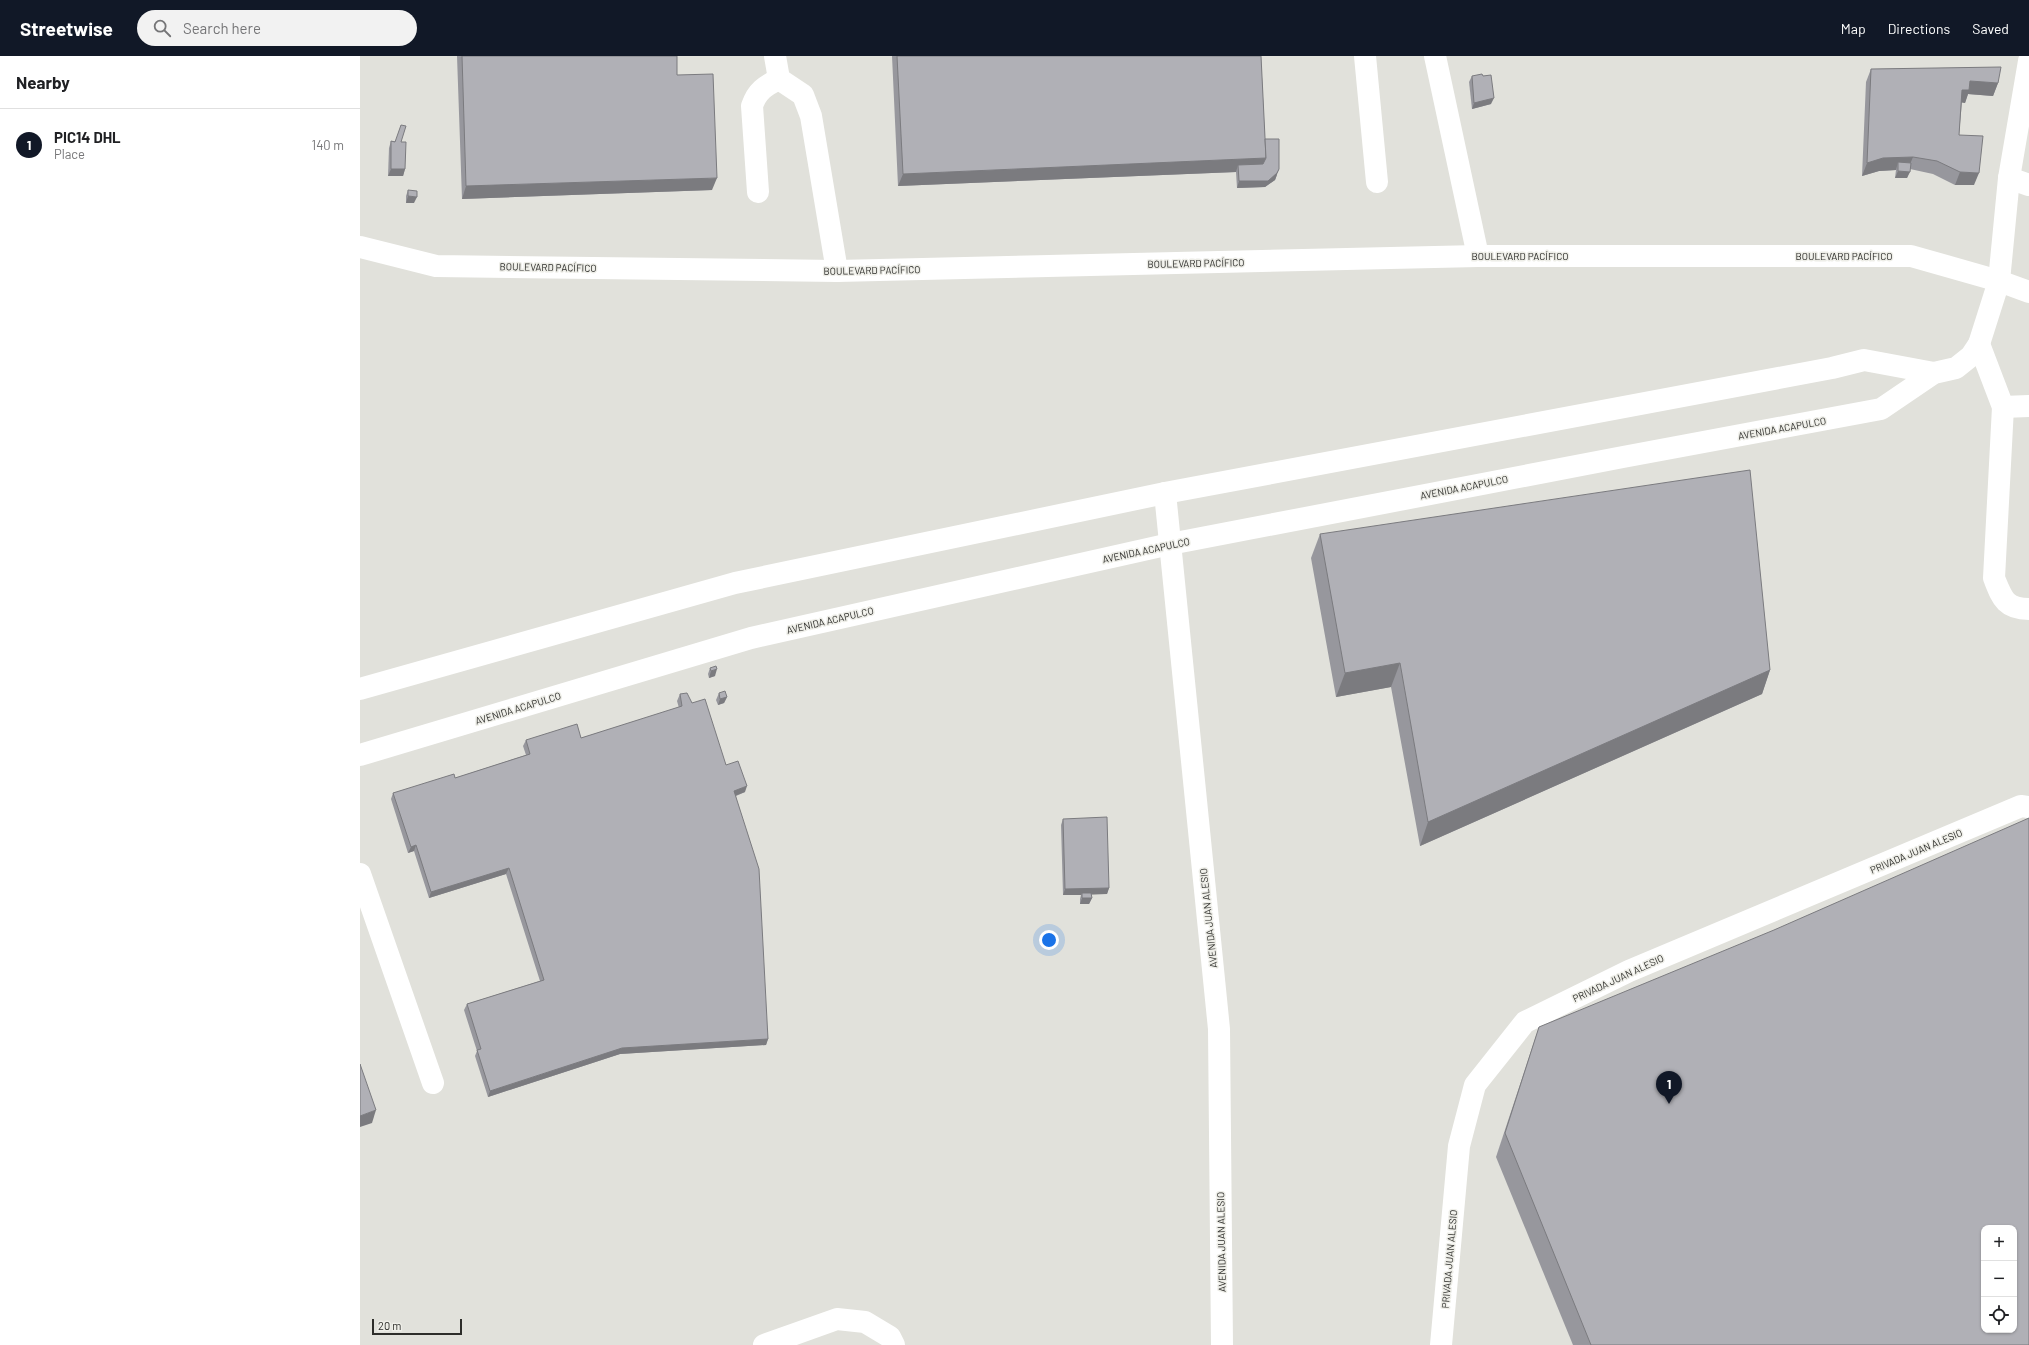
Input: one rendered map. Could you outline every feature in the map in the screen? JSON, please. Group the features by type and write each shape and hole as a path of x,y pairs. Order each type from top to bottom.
{"main road":[{"path":"776,56 779,79 803,95 810,116 837,271"},
{"path":"1365,56 1377,182"},
{"path":"1435,56 1478,256"},
{"name":"AVENIDA ACAPULCO","path":"360,755 751,638 1170,544 1623,456 1881,409 1934,373 1956,368 1963,363 1979,344 1999,281 2019,182 2029,61"},
{"path":"758,192 752,106 756,96 764,86 779,79"},
{"name":"BOULEVARD PACÍFICO","path":"360,247 436,266 837,271 1478,256 1910,256 1999,281 2029,292"},
{"path":"1979,344 2003,407 1994,578 2001,597 2016,609 2029,609"},
{"name":"AVENIDA ACAPULCO","path":"360,689 735,583 1165,493 1816,371 1864,360 1934,373"},
{"path":"2003,407 2029,406"},
{"name":"AVENIDA JUAN ALESIO","path":"1165,493 1219,1029 1222,1345"},
{"name":"PRIVADA JUAN ALESIO","path":"1441,1345 1459,1146 1475,1085 1526,1022 1629,972 2021,806 2029,807"},
{"path":"360,874 432,1083"},
{"path":"764,1345 837,1319 865,1322 890,1337 894,1345"}],"building":[{"path":"462,56 677,56 677,75 713,74 717,178 466,186"},
{"path":"897,56 1261,56 1266,158 903,174"},
{"path":"2001,67 1998,83 1970,81 1969,90 1962,90 1959,135 1983,136 1979,173 1960,172 1937,161 1913,157 1883,158 1867,163 1871,69"},
{"path":"1482,74 1483,76 1491,75 1494,98 1474,103 1472,76"},
{"path":"401,125 406,126 401,142 406,142 405,169 391,169 391,141 395,142"},
{"path":"1265,139 1279,139 1279,169 1277,173 1268,181 1239,181 1238,165 1263,164 1266,158"},
{"path":"1898,162 1911,163 1910,172 1898,171"},
{"path":"408,190 417,191 417,197 408,196"},
{"path":"1750,470 1770,670 1428,822 1400,663 1345,673 1320,534"},
{"path":"716,666 717,669 711,671 710,668"},
{"path":"725,691 727,697 720,699 719,693"},
{"path":"687,693 692,703 705,699 726,765 738,761 747,786 734,791 759,869 768,1039 622,1048 490,1091 477,1050 481,1049 467,1004 544,980 509,868 431,892 416,845 411,847 393,793 454,774 455,778 530,754 526,740 577,724 581,738 682,706 680,694"},
{"path":"1107,817 1109,888 1065,889 1063,819"},
{"path":"2029,818 2029,1345 1591,1345 1505,1133 1539,1027 1774,930"},
{"path":"1082,893 1091,893 1092,898 1082,898"},
{"path":"360,1064 376,1110 360,1116"}],"place":[{"name":"PIC14 DHL","path":"1669,1104"}]}
